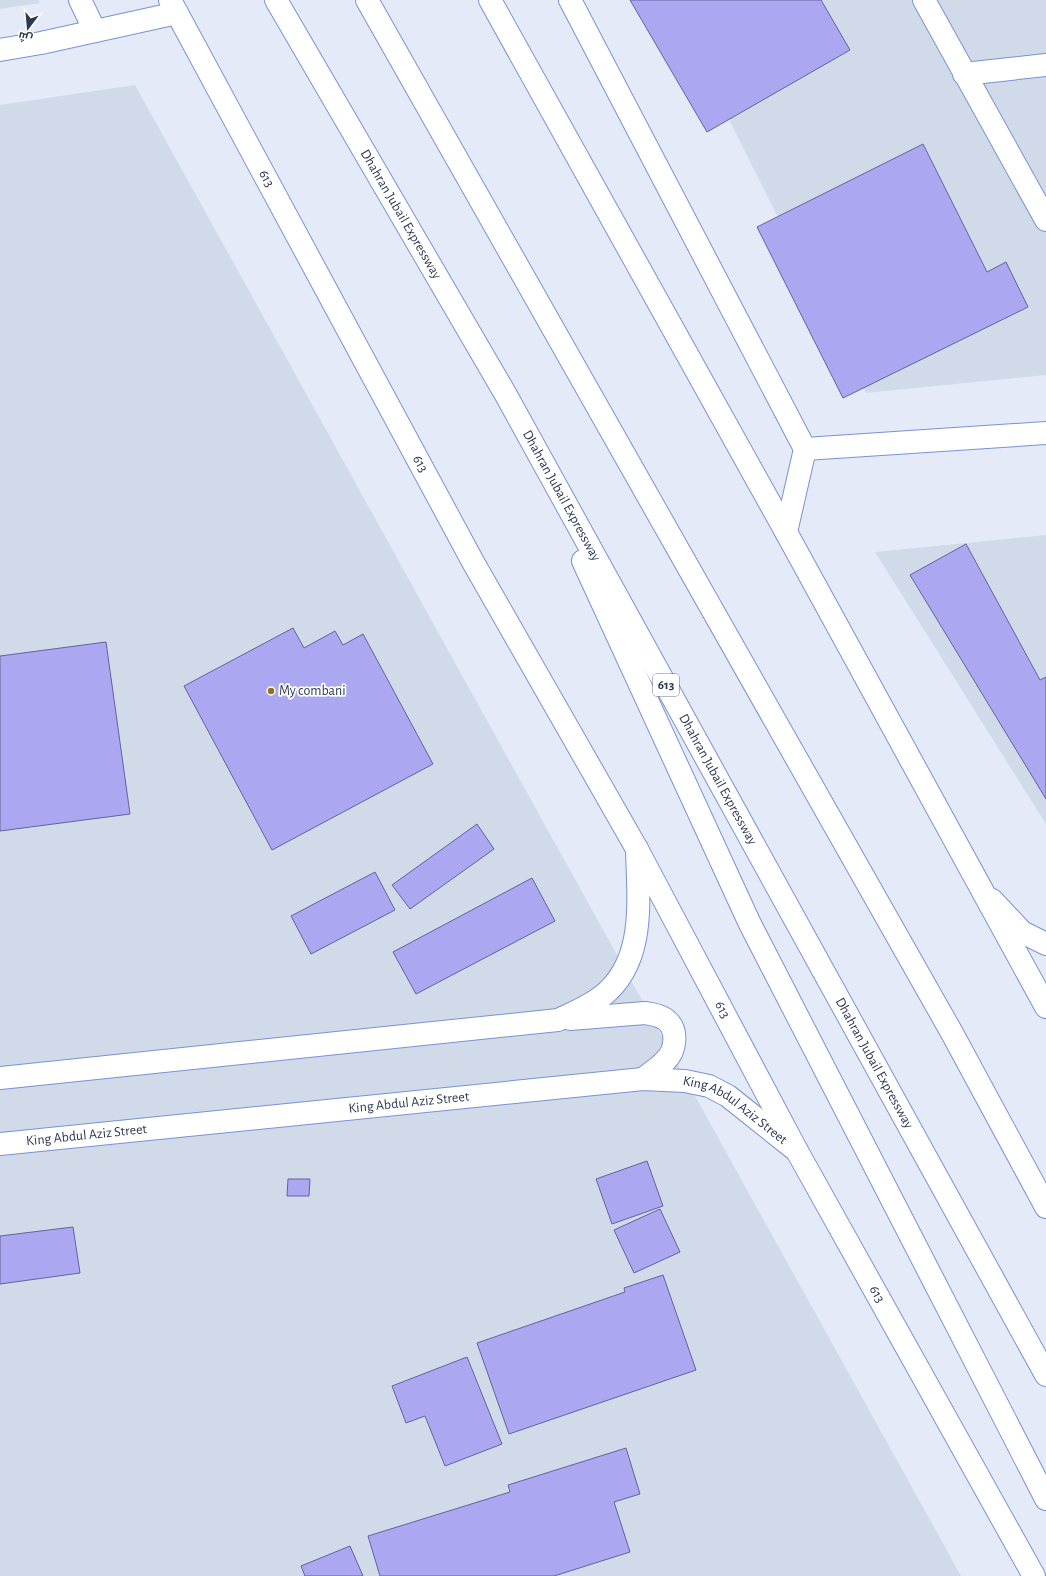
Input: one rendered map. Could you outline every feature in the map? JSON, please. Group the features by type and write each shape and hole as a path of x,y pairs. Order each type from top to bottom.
{"main road":[{"path":"80,0 95,31"},
{"name":"Dhahran Jubail Expressway","path":"276,0 506,395 1046,1375"},
{"path":"367,0 952,1033 1046,1207"},
{"path":"490,0 786,532 1046,1007"},
{"path":"570,0 805,449 786,532"},
{"path":"924,0 1046,220"},
{"path":"0,50 95,31 174,6"},
{"name":"613","path":"174,6 473,562 637,849 797,1151 1034,1576"},
{"path":"964,74 1046,65"},
{"path":"506,395 750,924 1046,1499"},
{"path":"805,449 1046,433"},
{"path":"558,1020 585,1007 602,996 616,982 628,961 636,936 638,906 637,849"},
{"path":"979,887 1022,932 1046,944"},
{"path":"0,1078 558,1020 645,1013 656,1015 667,1020 672,1028 675,1039 673,1050 666,1061 643,1078"},
{"name":"King Abdul Aziz Street","path":"0,1144 643,1078 685,1081 709,1086 728,1096 797,1151"}],"shaded area":[{"path":"0,0 38,0 40,3 0,9"},
{"path":"669,0 1046,0 1046,375 866,393"},
{"path":"135,85 961,1576 0,1576 0,105"},
{"path":"1046,535 1046,824 875,552"}],"building":[{"path":"630,0 821,0 850,50 707,132"},
{"path":"923,144 987,272 1006,262 1028,307 843,398 757,227"},
{"path":"966,544 1040,680 1046,677 1046,799 910,575"},
{"path":"293,628 304,648 335,631 343,645 363,634 433,764 272,850 184,686"},
{"path":"106,642 130,814 0,831 0,656"},
{"path":"477,824 494,849 410,909 392,885"},
{"path":"375,872 395,910 311,954 291,916"},
{"path":"532,878 555,921 416,994 393,952"},
{"path":"647,1161 663,1206 612,1224 596,1179"},
{"path":"288,1179 310,1179 309,1196 287,1196"},
{"path":"660,1209 680,1252 634,1273 614,1230"},
{"path":"73,1227 80,1273 0,1284 0,1236"},
{"path":"663,1275 696,1370 509,1434 477,1343 625,1292 624,1288"},
{"path":"467,1357 502,1444 445,1466 425,1416 406,1423 392,1386"},
{"path":"626,1448 640,1494 614,1502 630,1552 554,1576 380,1576 368,1536 510,1492 508,1485"},
{"path":"350,1546 363,1576 305,1576 301,1566"}],"place":[{"name":"My combani","path":"271,691"}]}
